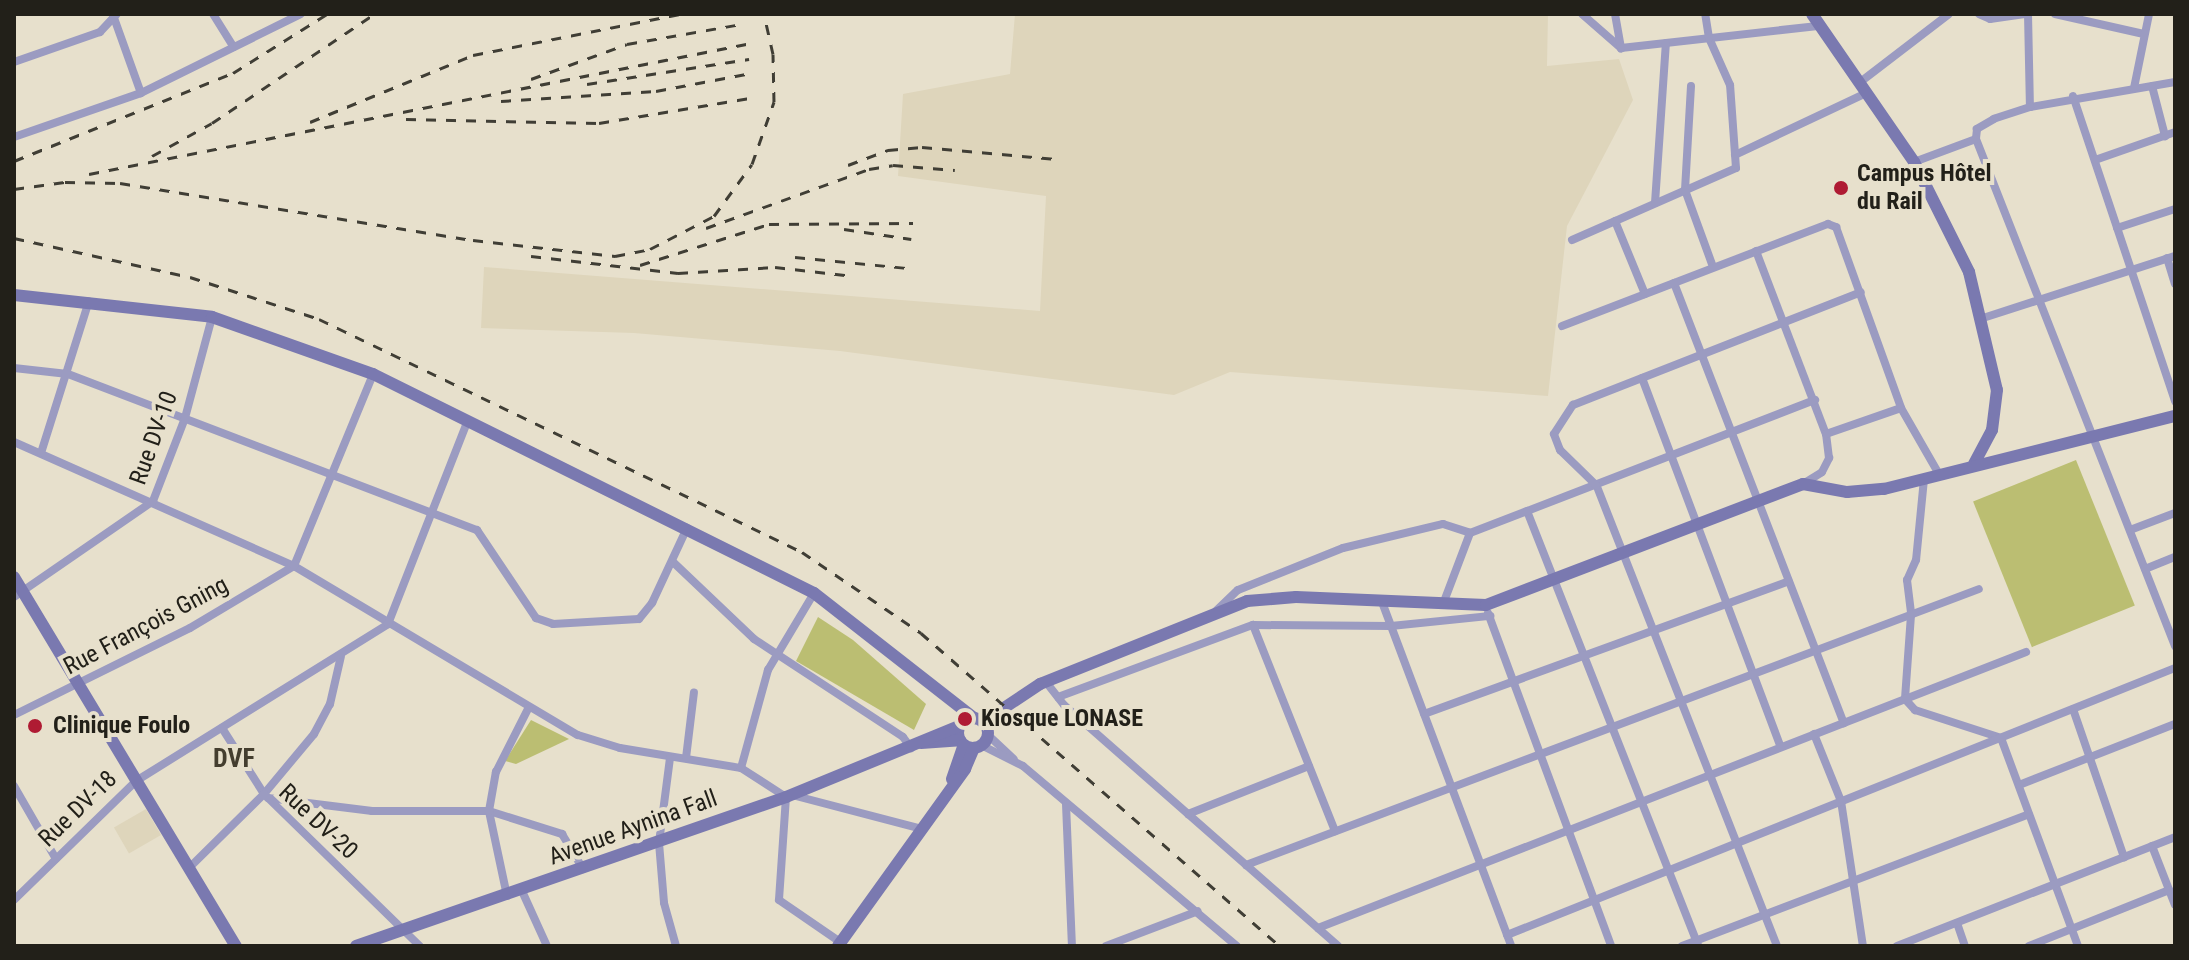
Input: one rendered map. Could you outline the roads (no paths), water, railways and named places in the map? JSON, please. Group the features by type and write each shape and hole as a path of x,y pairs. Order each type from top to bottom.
{"street":[{"path":"213,14 234,47"},
{"path":"14,137 141,93 301,14"},
{"path":"1582,14 1621,48 1709,38 1815,20 1914,162 1957,242 1983,318 1995,371 1992,430 1974,464"},
{"path":"1615,14 1621,48"},
{"path":"1572,240 1736,168 1730,85 1709,38 1705,14"},
{"path":"1735,155 1862,88 1949,14"},
{"path":"1979,14 1990,19 2026,14 2030,107"},
{"path":"2055,14 2144,34"},
{"path":"2134,88 2149,14"},
{"path":"114,15 141,93"},
{"path":"14,62 100,32 114,15"},
{"path":"1655,203 1666,43"},
{"path":"2175,82 2073,96 2030,107 1994,119 1977,129 1976,139 2042,299 2175,646"},
{"path":"1691,86 1685,190 1713,267"},
{"path":"2152,86 2165,136"},
{"path":"2073,96 2175,401"},
{"path":"2095,160 2175,132"},
{"path":"1914,162 1976,139"},
{"path":"2117,228 2175,209"},
{"path":"1615,221 1645,294"},
{"path":"1562,326 1828,224 1836,227 1901,408 1939,474"},
{"path":"1058,697 1253,625 1391,626 1488,611 1554,579 1803,484 1822,472 1829,458 1826,434 1756,251"},
{"path":"1983,318 2171,257 2175,284"},
{"path":"1674,283 1844,723"},
{"path":"1777,946 1596,485 1560,450 1554,434 1573,405 1861,292"},
{"path":"14,295 89,299 212,317 373,374 687,527 814,593 948,697 972,733 1014,760 1237,946"},
{"path":"41,453 89,299"},
{"name":"Rue DV-10","path":"18,594 153,501 185,418 212,317"},
{"path":"14,368 68,374 477,530 536,618 553,624 639,619 673,562 687,527"},
{"path":"294,566 335,474 373,374"},
{"path":"1642,378 1781,747"},
{"path":"1215,612 1238,590 1343,548 1432,525 1470,533 1815,400"},
{"path":"1826,434 1901,408"},
{"path":"1803,484 1856,491 1924,479 2175,416"},
{"path":"388,624 468,420"},
{"path":"14,442 294,566 528,709 578,735 670,758 741,768 789,796 919,828"},
{"path":"1924,479 1916,560 1907,580 1911,615 1905,699 1915,710 2001,738"},
{"path":"1527,511 1587,655 1697,943"},
{"path":"2130,530 2175,513"},
{"path":"1443,604 1470,533"},
{"path":"2145,569 2175,557"},
{"path":"673,562 754,639 916,745"},
{"name":"Rue François Gning","path":"14,715 77,687 294,566"},
{"path":"14,577 18,594 190,867 236,946"},
{"path":"1424,714 1789,581"},
{"path":"1246,865 1979,589"},
{"path":"741,768 768,670 814,593"},
{"name":"Avenue Aynina Fall","path":"356,946 659,843 789,796 916,745 972,733 1046,682 1215,612 1269,598 1443,604 1488,611"},
{"path":"1382,602 1511,946"},
{"path":"1488,611 1611,946"},
{"name":"Rue DV-18","path":"14,899 136,781 388,624"},
{"path":"1253,625 1335,831"},
{"path":"1318,928 2026,652"},
{"path":"266,796 314,734 330,704 341,656"},
{"path":"1507,935 2175,668"},
{"path":"1046,682 1058,697 1338,946"},
{"path":"686,758 694,692"},
{"path":"507,896 489,811 496,772 528,709"},
{"path":"2073,709 2124,857"},
{"path":"2019,785 2175,724"},
{"path":"222,728 266,796 372,811 489,811 562,834 583,869"},
{"path":"789,796 779,900 839,944 950,785 972,733"},
{"path":"1814,734 1841,801 1863,946"},
{"path":"2001,738 2078,946"},
{"path":"670,758 659,843 664,903 676,946"},
{"path":"1188,814 1309,766"},
{"path":"14,786 56,859"},
{"name":"Rue DV-20","path":"190,867 266,796 398,930 420,946"},
{"path":"1066,804 1072,946"},
{"path":"1682,946 1697,943 2029,814"},
{"path":"1897,946 2175,837"},
{"path":"2152,846 2175,905"},
{"path":"2029,946 2169,890"},
{"path":"522,891 547,946"},
{"path":"1106,946 1198,911"},
{"path":"1957,923 1965,946"}],"railway":[{"path":"14,161 233,73 327,14"},
{"path":"152,156 212,123 374,14"},
{"path":"310,122 473,55 680,14"},
{"path":"14,189 65,182 120,183 473,240 615,256 650,249 714,216 752,164 774,102 773,54 764,14"},
{"path":"531,79 627,44 742,24"},
{"path":"89,174 746,44"},
{"path":"587,84 749,59"},
{"path":"501,101 656,91 751,73"},
{"path":"406,119 599,123 756,97"},
{"path":"848,165 888,150 922,147 1056,159"},
{"path":"706,228 869,169 893,165 955,170"},
{"path":"640,265 769,224 913,223"},
{"path":"844,229 911,239"},
{"path":"14,238 190,277 319,319 802,552 921,633 1280,946"},
{"path":"531,256 678,273 775,267 853,276"},
{"path":"795,257 908,268"}],"place":[{"name":"Campus Hôtel du Rail","path":"1841,188"},
{"name":"Kiosque LONASE","path":"965,719"},
{"name":"Clinique Foulo","path":"35,726"}],"district":[{"name":"DVF","path":"234,759"}]}
